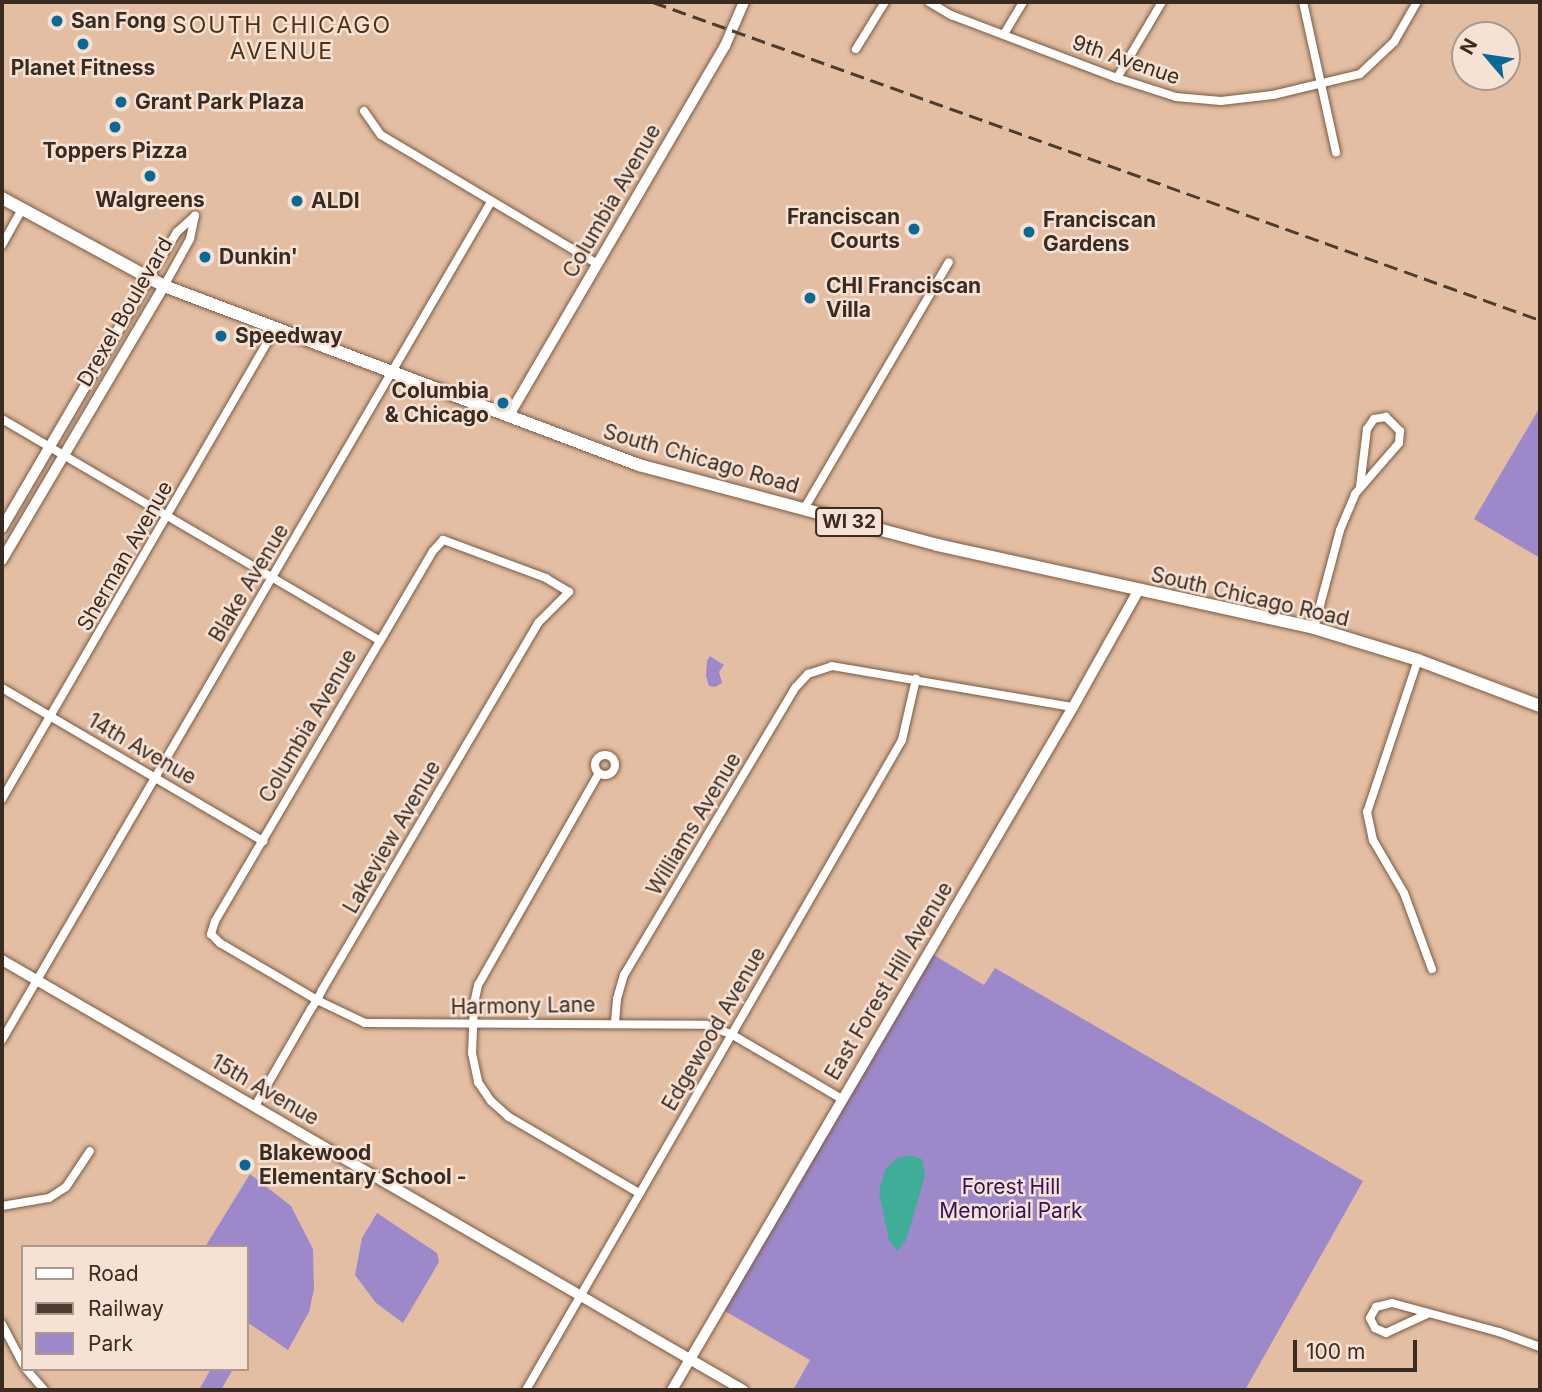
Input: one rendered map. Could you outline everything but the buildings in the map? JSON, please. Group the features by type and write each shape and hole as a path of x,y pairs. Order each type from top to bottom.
{"main road":[{"name":"South Chicago Road","path":"2,198 164,286 639,465 937,545 1314,628 1418,660 1540,706"}],"street":[{"name":"Columbia Avenue","path":"508,417 725,46 744,2"},
{"path":"856,49 885,2"},
{"name":"9th Avenue","path":"929,2 951,15 1117,78 1176,97 1221,101 1273,95 1321,85"},
{"path":"1004,34 1023,2"},
{"path":"1117,78 1162,2"},
{"path":"1303,2 1336,152"},
{"path":"1321,85 1360,74 1372,65 1394,41 1417,2"},
{"path":"364,111 381,135 597,264"},
{"name":"Blake Avenue","path":"2,1040 34,980 394,373 491,202"},
{"path":"2,244 22,209"},
{"name":"Drexel Boulevard","path":"2,528 177,232 195,216 190,239 164,286 2,559"},
{"path":"804,509 949,262"},
{"name":"Sherman Avenue","path":"2,799 275,329"},
{"path":"1314,628 1340,530 1360,487 1399,443 1399,429 1385,417 1374,419 1367,429 1360,487"},
{"path":"2,419 380,641"},
{"name":"Columbia Avenue","path":"211,934 380,641 433,551 443,540 457,542 546,578 569,592"},
{"name":"East Forest Hill Avenue","path":"672,1390 1073,707 1138,591"},
{"name":"Lakeview Avenue","path":"255,1106 538,623 569,592"},
{"path":"1418,660 1367,812 1373,840 1404,893 1432,970"},
{"name":"Williams Avenue","path":"615,1022 617,999 624,975 796,687 808,674 832,666 916,679"},
{"path":"916,679 1073,707"},
{"name":"Edgewood Avenue","path":"526,1390 902,740 916,679"},
{"name":"14th Avenue","path":"2,688 263,841"},
{"path":"599,773 484,972 476,995 472,1053 478,1082 491,1101 509,1117 639,1194"},
{"name":"Harmony Lane","path":"211,934 220,943 317,1000 345,1016 365,1023 615,1022 706,1025 731,1034 842,1098"},
{"name":"15th Avenue","path":"2,960 743,1390"},
{"path":"2,1206 49,1198 66,1187 90,1151"},
{"path":"1427,1314 1386,1333 1375,1328 1370,1318 1376,1307 1387,1302 1499,1332 1540,1347"},
{"path":"2,1325 21,1360"},
{"path":"28,1371 44,1390"}],"green space":[{"path":"1540,407 1540,558 1474,519"},
{"path":"710,656 724,665 719,672 722,683 715,687 709,686 706,676"},
{"name":"Forest Hill Memorial Park","path":"932,954 984,985 995,968 1363,1181 1245,1390 793,1390 810,1360 723,1310"},
{"path":"250,1174 291,1206 313,1249 314,1289 309,1312 288,1350 248,1323 248,1245 206,1245"},
{"path":"377,1213 437,1253 439,1262 403,1323 376,1303 355,1275 362,1238"},
{"path":"210,1371 232,1371 221,1390 200,1388"}],"water":[{"path":"910,1155 922,1159 925,1175 905,1242 897,1251 889,1241 879,1192 885,1170 897,1158"}],"railway":[{"path":"653,2 1540,320"}],"place":[{"name":"San Fong","path":"57,21"},
{"name":"Planet Fitness","path":"83,44"},
{"name":"Grant Park Plaza","path":"121,102"},
{"name":"Toppers Pizza","path":"115,127"},
{"name":"Walgreens","path":"150,176"},
{"name":"ALDI","path":"297,201"},
{"name":"Franciscan Courts","path":"914,229"},
{"name":"Franciscan Gardens","path":"1029,232"},
{"name":"Dunkin'","path":"205,257"},
{"name":"CHI Franciscan Villa","path":"810,298"},
{"name":"Speedway","path":"221,336"},
{"name":"Columbia & Chicago","path":"503,403"},
{"name":"Blakewood Elementary School -","path":"245,1165"}],"district":[{"name":"SOUTH CHICAGO AVENUE","path":"282,38"}]}
